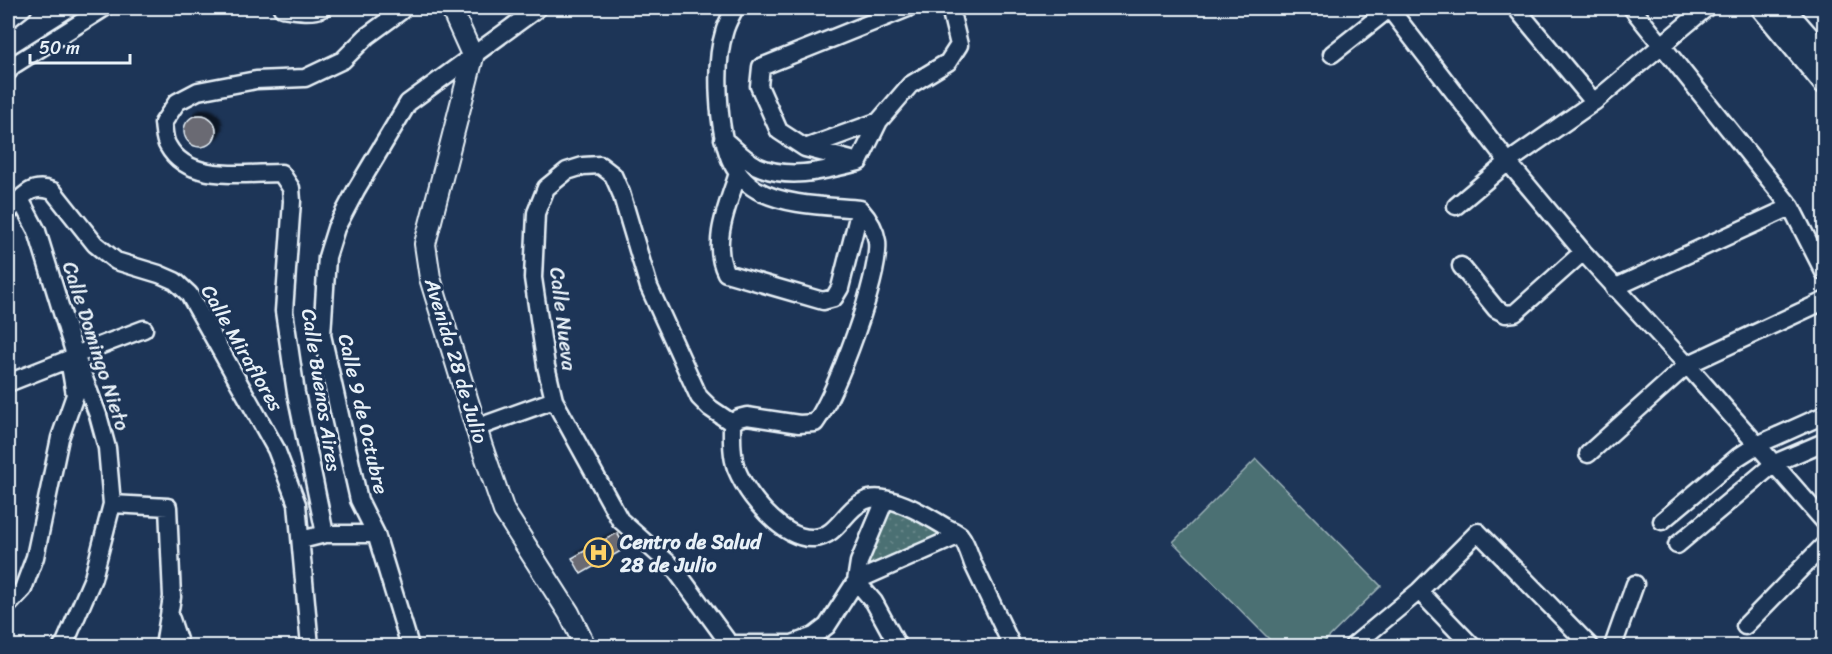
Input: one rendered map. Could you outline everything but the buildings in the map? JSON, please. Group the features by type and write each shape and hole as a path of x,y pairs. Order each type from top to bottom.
{"main road":[{"path":"1763,8 1824,82"},
{"path":"1781,8 1824,56"}],"street":[{"path":"8,20 23,8"},
{"path":"8,72 12,66 104,8"},
{"path":"282,8 296,10 323,8"},
{"path":"451,8 473,57"},
{"name":"Calle 9 de Octubre","path":"410,646 376,534 359,500 322,335 327,258 336,228 408,103 538,8"},
{"path":"735,8 724,33 718,71 723,139 738,173 757,190 791,202 860,209 871,221 877,242 873,275 850,350 823,412 815,423 807,424 747,416 739,418 732,423 732,445 736,467 769,516 784,530 803,537 814,538 826,535 866,499 885,500 916,510 960,535 1012,646"},
{"path":"859,162 805,148 779,131 759,86 761,68 908,8"},
{"path":"723,139 757,165 791,174 819,172 859,162 879,121 910,85 948,62 958,45 950,8"},
{"path":"1332,54 1389,8 1508,162 1583,252 1687,365 1756,445 1775,463 1824,521"},
{"path":"1515,8 1594,102"},
{"path":"1632,8 1791,207 1824,272"},
{"path":"1456,206 1508,162 1594,102 1706,8"},
{"name":"Calle Buenos Aires","path":"326,534 296,393 284,311 291,188 281,173 210,172 181,163 166,144 163,123 177,102 198,91 256,80 305,78 344,60 367,36 401,12"},
{"name":"Avenida 28 de Julio","path":"473,57 425,244 430,278 504,511 568,613 585,646"},
{"path":"805,148 879,121"},
{"name":"Calle Nueva","path":"731,645 674,568 620,520 554,400 546,366 533,278 536,213 546,188 567,171 583,166 600,165 613,175 621,193 649,287 699,397 710,408 732,423"},
{"path":"738,173 720,232 720,262 726,273 780,289 823,301 834,298 840,288 860,209"},
{"name":"Calle Miraflores","path":"26,194 43,187 53,191 95,244 116,261 167,277 189,294 276,449 297,504 310,646"},
{"path":"8,214 26,194"},
{"name":"Calle Domingo Nieto","path":"26,194 72,357 98,415 107,448 112,504 93,578 62,646"},
{"path":"1614,288 1791,207"},
{"path":"1461,266 1496,309 1506,314 1515,313 1583,252"},
{"path":"1588,454 1687,365 1824,301"},
{"path":"8,383 144,329"},
{"path":"8,605 23,589 35,557 60,438 75,395 72,357"},
{"path":"476,428 554,400"},
{"path":"1662,521 1738,457 1756,445 1824,415"},
{"path":"1677,545 1775,463 1824,442"},
{"path":"731,645 792,644 814,636 827,626 856,581 859,562 885,500"},
{"path":"112,504 168,507 172,597 164,646"},
{"path":"1353,646 1419,591 1478,532 1590,646"},
{"path":"301,540 326,534 376,534"},
{"path":"856,581 960,535"},
{"path":"1745,626 1824,545"},
{"path":"856,581 874,602 898,646"},
{"path":"1614,646 1635,584"},
{"path":"1419,591 1472,646"},
{"path":"170,615 180,646"}],"green space":[{"path":"1256,459 1381,586 1320,646 1276,646 1173,542"},
{"path":"897,508 940,531 938,537 870,569 866,567 891,509"}],"place":[{"name":"Centro de Salud 28 de Julio","path":"599,553"}]}
